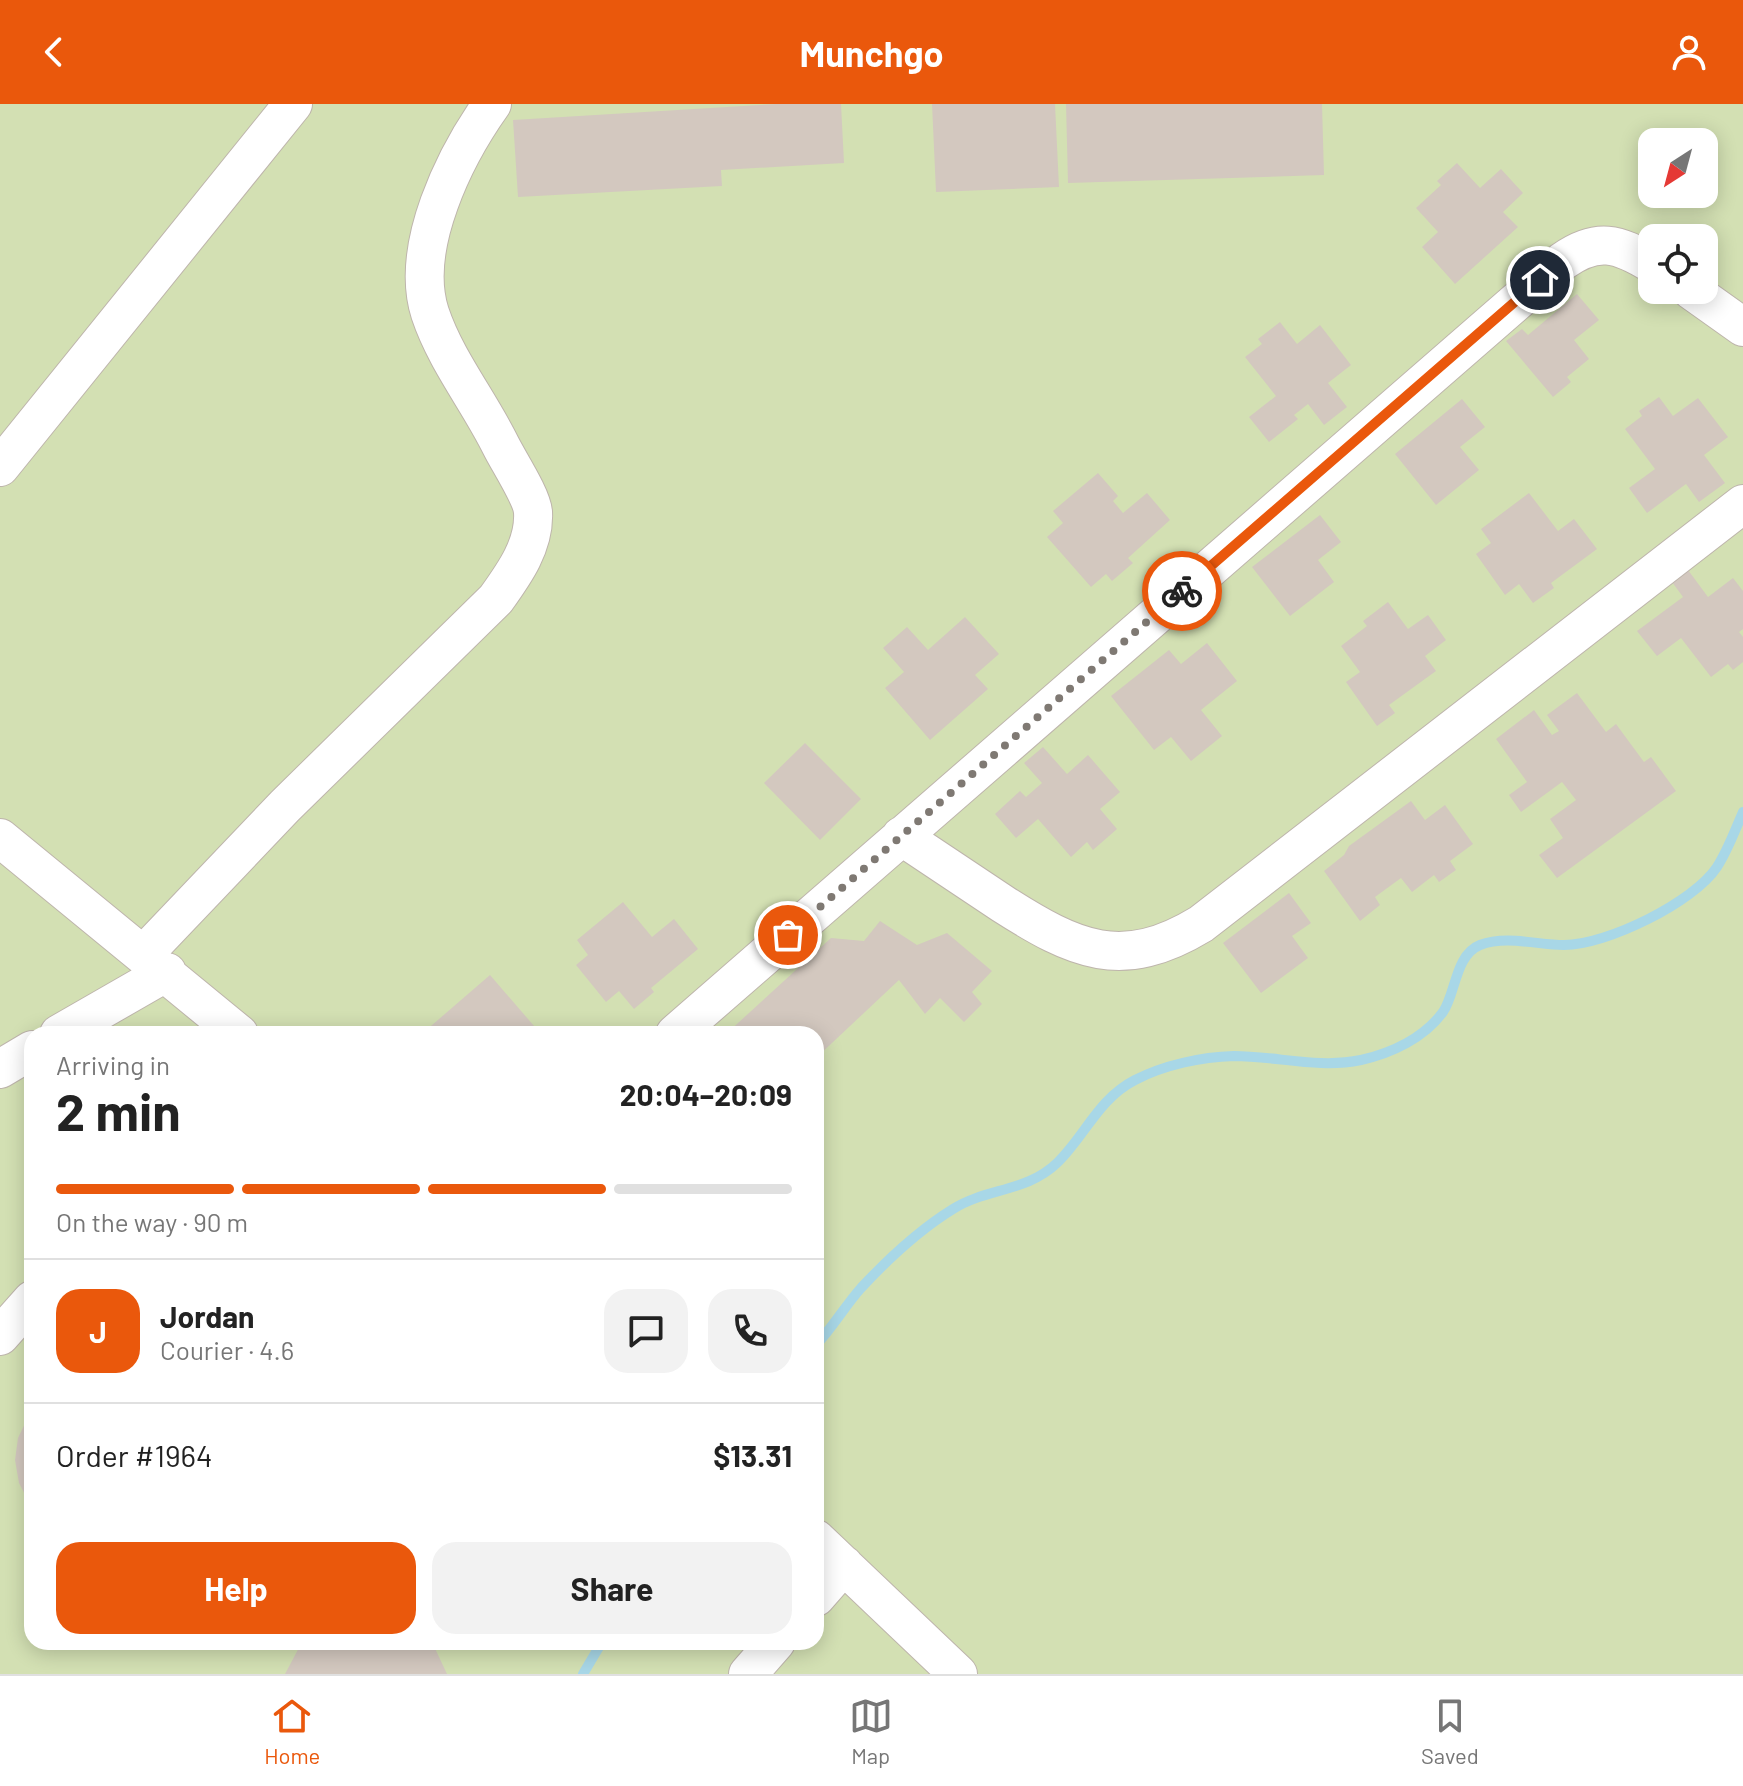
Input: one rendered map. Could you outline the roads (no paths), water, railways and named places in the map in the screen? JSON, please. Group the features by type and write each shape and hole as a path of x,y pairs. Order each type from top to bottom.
{"street":[{"path":"0,467 293,104"},
{"path":"70,1026 156,963 285,806 496,599 523,562 533,511 488,418 451,360 429,310 426,255 437,206 458,158 492,104"},
{"path":"684,1026 1563,261 1585,247 1605,245 1638,256"},
{"path":"1711,304 1743,327"},
{"path":"901,836 1032,922 1075,945 1119,952 1161,946 1201,924 1743,504"},
{"path":"0,838 31,867 156,963 230,1026"},
{"path":"0,1069 24,1055"},
{"path":"0,1336 24,1309"},
{"path":"824,1546 958,1674"},
{"path":"824,1588 844,1565"},
{"path":"748,1674 769,1650"}],"waterway":[{"path":"824,1336 861,1288 916,1236 966,1202 1020,1185 1045,1172 1067,1152 1111,1097 1135,1080 1170,1066 1209,1058 1234,1056 1329,1063 1361,1060 1396,1049 1417,1037 1443,1012 1461,966 1472,950 1500,941 1564,945 1582,943 1603,938 1648,919 1706,880 1721,860 1743,812"},
{"path":"583,1674 597,1650"}]}
